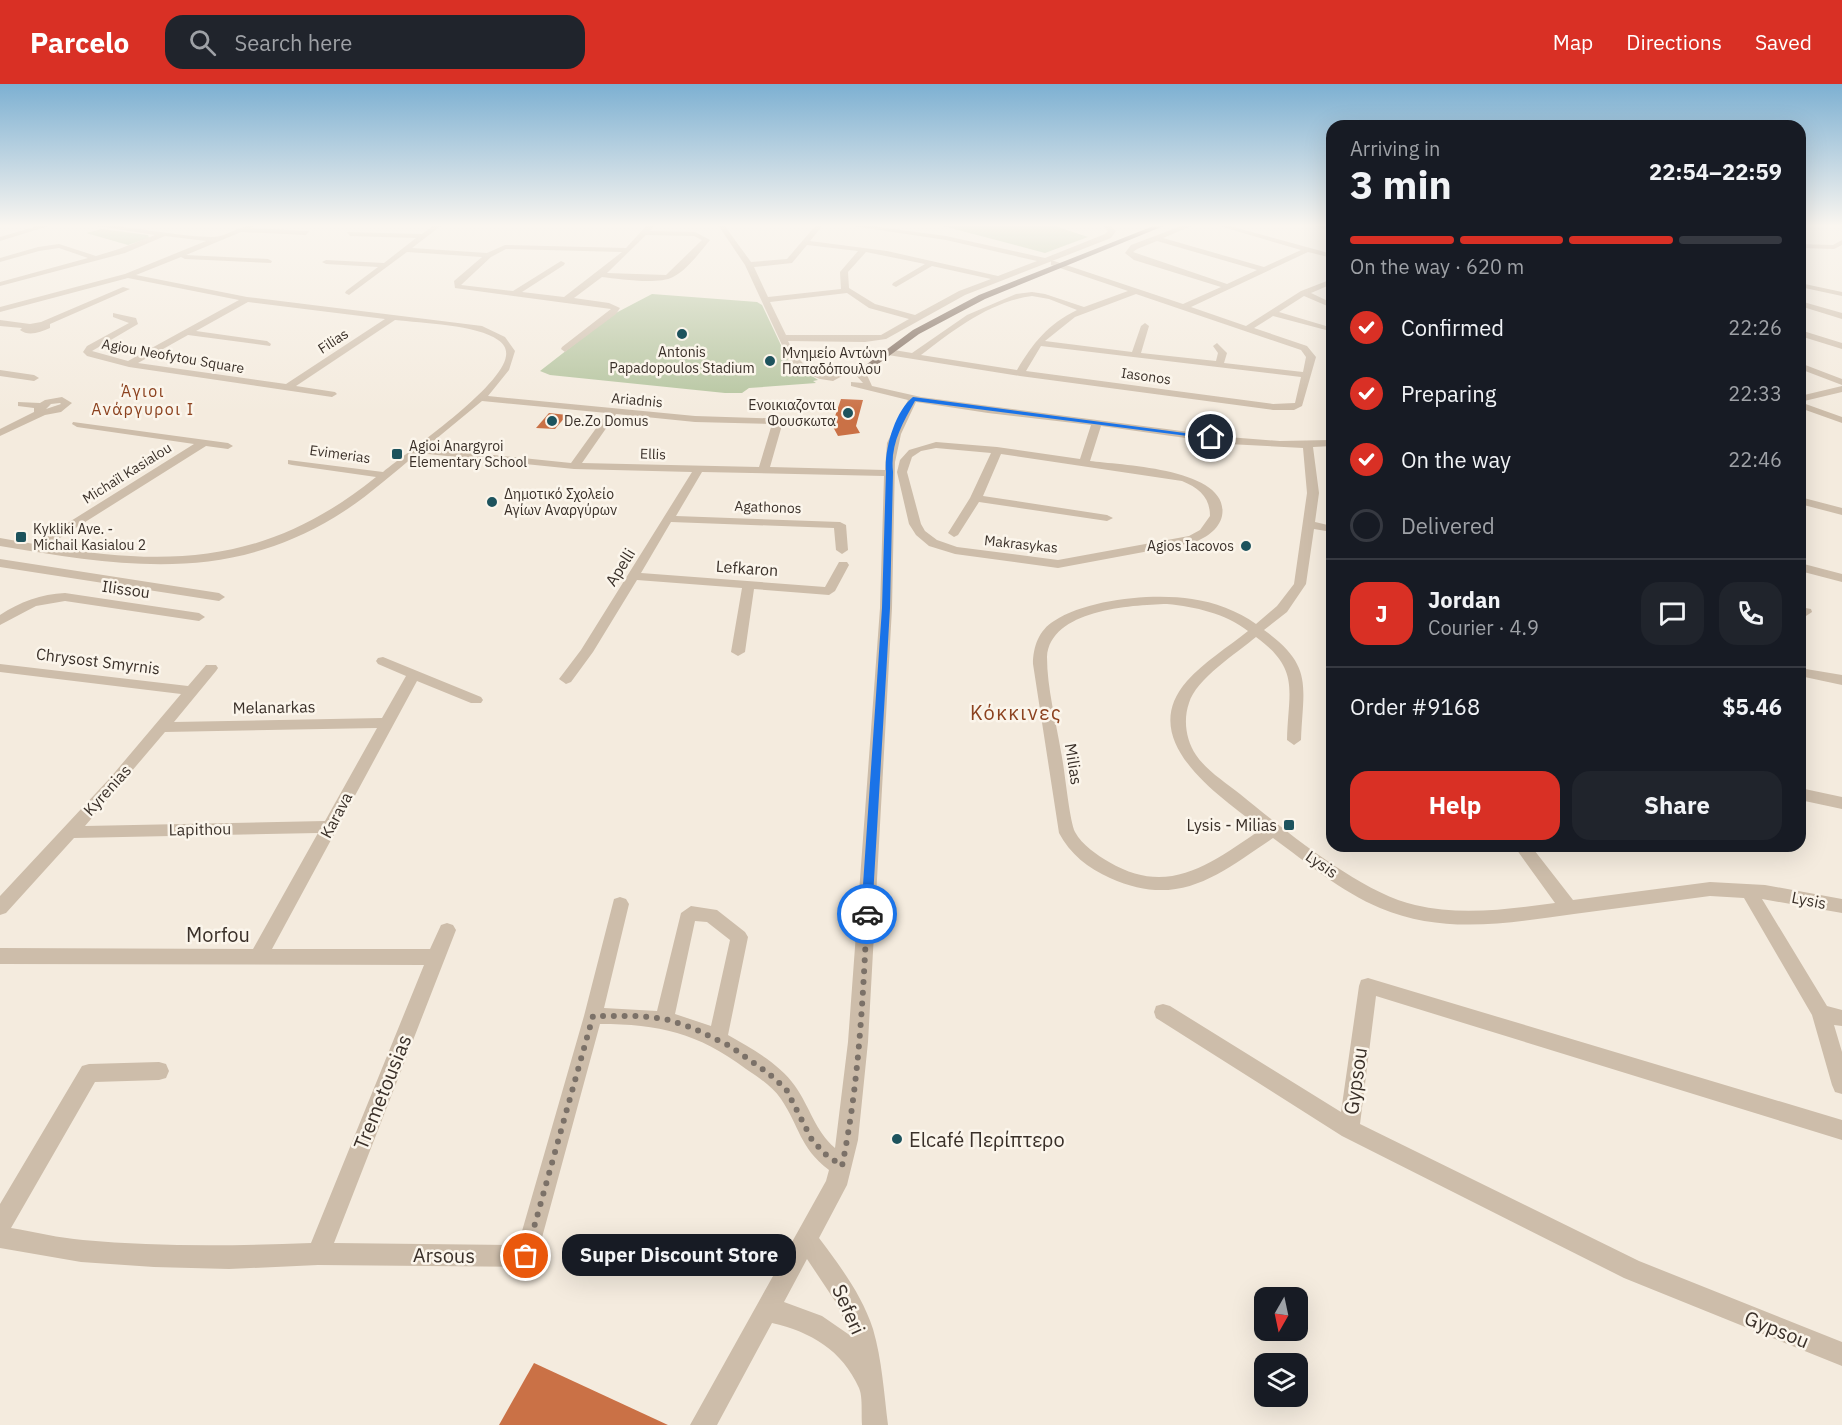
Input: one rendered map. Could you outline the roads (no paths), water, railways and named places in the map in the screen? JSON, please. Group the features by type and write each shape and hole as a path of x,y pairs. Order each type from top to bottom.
{"main road":[{"path":"859,375 909,330 954,306 999,288"},
{"path":"859,375 916,332 1003,288"}],"street":[{"path":"0,310 84,288"},
{"path":"0,542 147,564 197,560 242,551 275,541 331,515 384,475 480,398 510,362 512,352 506,343 496,334 479,327 247,299 188,288"},
{"path":"349,293 356,288"},
{"path":"463,288 609,305 616,309 565,349"},
{"path":"514,294 524,288"},
{"path":"566,300 584,288"},
{"path":"760,288 790,354 800,368 811,373 859,375 875,390"},
{"path":"845,288 847,291 873,306 915,318"},
{"path":"783,338 875,339 887,335 915,318 977,288"},
{"path":"1126,288 1247,329 1304,293 1317,288"},
{"path":"1184,307 1223,288"},
{"path":"1812,288 1842,294"},
{"path":"0,323 29,326 44,324 126,289"},
{"path":"766,300 847,291"},
{"path":"1020,373 1038,343 1057,326 1085,310 1136,291"},
{"path":"1304,293 1326,303"},
{"path":"914,356 968,320 1018,295 1043,295 1085,310"},
{"path":"129,364 247,299"},
{"path":"1806,305 1842,316"},
{"path":"1272,313 1323,328"},
{"name":"Agiou Neofytou Square","path":"116,315 133,320 134,324 90,348 87,352 129,364 332,394"},
{"name":"Filias","path":"286,387 395,316"},
{"path":"1136,354 1145,326"},
{"name":"Iasonos","path":"888,352 1020,373 1288,408 1299,404 1310,353 1289,343 1247,329"},
{"path":"186,332 267,344"},
{"path":"1806,335 1842,346"},
{"path":"1038,343 1306,375"},
{"path":"1217,346 1223,353 1219,365"},
{"path":"1806,368 1842,382"},
{"path":"0,373 34,378"},
{"path":"837,375 839,384 854,384 913,399 983,409 1256,443 1326,444"},
{"path":"854,384 859,375"},
{"path":"1806,398 1842,389"},
{"name":"Ariadnis","path":"480,398 695,419 792,422"},
{"path":"703,1425 836,1185 842,1166 851,1116 866,932 886,608 890,472 888,456 896,429 913,399"},
{"path":"0,433 41,409 21,404"},
{"path":"1806,407 1842,420"},
{"path":"901,422 916,413 934,408 983,409"},
{"path":"574,466 613,412"},
{"path":"763,471 778,422"},
{"path":"1084,462 1097,423"},
{"path":"77,424 228,446"},
{"name":"Michaïl Kasialou","path":"36,548 203,443"},
{"name":"Makrasykas","path":"941,444 997,450 1177,476 1198,483 1215,500 1212,525 1203,534 1192,539 1058,564 955,550 933,543 924,537 915,524 902,472 903,463 908,455 920,448 941,444"},
{"name":"Lysis","path":"1308,445 1313,494 1311,525 1300,584 1282,609 1186,691 1178,712 1178,724 1186,750 1203,772 1273,830 1371,897 1416,913 1463,920 1495,918 1694,890 1748,890 1842,906"},
{"name":"Ellis","path":"416,450 574,466 890,472"},
{"path":"954,533 976,498 997,450"},
{"name":"Evimerias","path":"292,462 384,475"},
{"name":"Apelli","path":"566,679 586,652 670,519 698,470"},
{"path":"976,498 1107,518"},
{"path":"1806,502 1842,512"},
{"name":"Agathonos","path":"670,519 840,525 842,550"},
{"path":"1311,525 1326,528"},
{"path":"0,563 219,597"},
{"path":"121,582 147,564"},
{"name":"Lefkaron","path":"634,576 829,591 843,565"},
{"path":"1806,569 1842,578"},
{"path":"738,652 749,584"},
{"path":"155,610 179,591"},
{"name":"Ilissou","path":"0,621 31,602 47,597 65,597 199,617"},
{"name":"Milias","path":"1273,830 1204,875 1180,884 1130,878 1095,864 1073,845 1067,833 1040,664 1042,643 1051,629 1059,623 1114,606 1148,599 1171,598 1196,602 1256,629 1286,657 1296,672 1294,740"},
{"path":"383,661 476,700"},
{"name":"Chrysost Smyrnis","path":"0,668 193,691"},
{"name":"Kyrenias","path":"0,908 70,832 212,669"},
{"path":"1806,673 1842,680"},
{"name":"Karava","path":"258,957 414,674"},
{"name":"Melanarkas","path":"163,727 385,723"},
{"path":"1806,795 1842,803"},
{"name":"Lapithou","path":"70,832 330,826"},
{"path":"1527,852 1569,908"},
{"path":"1748,890 1821,1013 1842,1085"},
{"name":"Arsous","path":"0,1237 81,1251 154,1256 229,1258 318,1254 526,1256 593,1016 620,904"},
{"path":"665,1019 687,918 691,913 711,915 739,937 718,1039"},
{"name":"Tremetousias","path":"318,1254 447,930"},
{"name":"Morfou","path":"0,956 436,957"},
{"name":"Gypsou","path":"1842,1130 1368,986 1349,1129 1632,1270 1842,1354"},
{"path":"1163,1012 1349,1129"},
{"path":"1821,1013 1842,1018"},
{"path":"593,1016 641,1016 665,1019 718,1039 747,1057 786,1089 812,1140 825,1154 842,1166"},
{"path":"0,1225 89,1073 159,1071"},
{"name":"Seferi","path":"806,1239 833,1275 857,1317 875,1425"},
{"name":"Seferi","path":"768,1310 804,1318 833,1336 853,1356 870,1388"}],"place":[{"name":"Antonis Papadopoulos Stadium","path":"682,334"},
{"name":"Μνημείο Αντώνη Παπαδόπουλου","path":"770,361"},
{"name":"Ενοικιαζονται Φουσκωτα","path":"848,413"},
{"name":"De.Zo Domus","path":"552,421"},
{"name":"Agioi Anargyroi Elementary School","path":"397,454"},
{"name":"Δημοτικό Σχολείο Αγίων Αναργύρων","path":"492,502"},
{"name":"Kykliki Ave. - Michail Kasialou 2","path":"21,537"},
{"name":"Agios Iacovos","path":"1246,546"},
{"name":"Lysis - Milias","path":"1289,825"},
{"name":"Elcafé Περίπτερο","path":"897,1139"},
{"name":"Super Discount Store","path":"526,1256"}],"district":[{"name":"Άγιοι Ανάργυροι Ι","path":"143,400"},
{"name":"Κόκκινες","path":"1016,712"}]}
